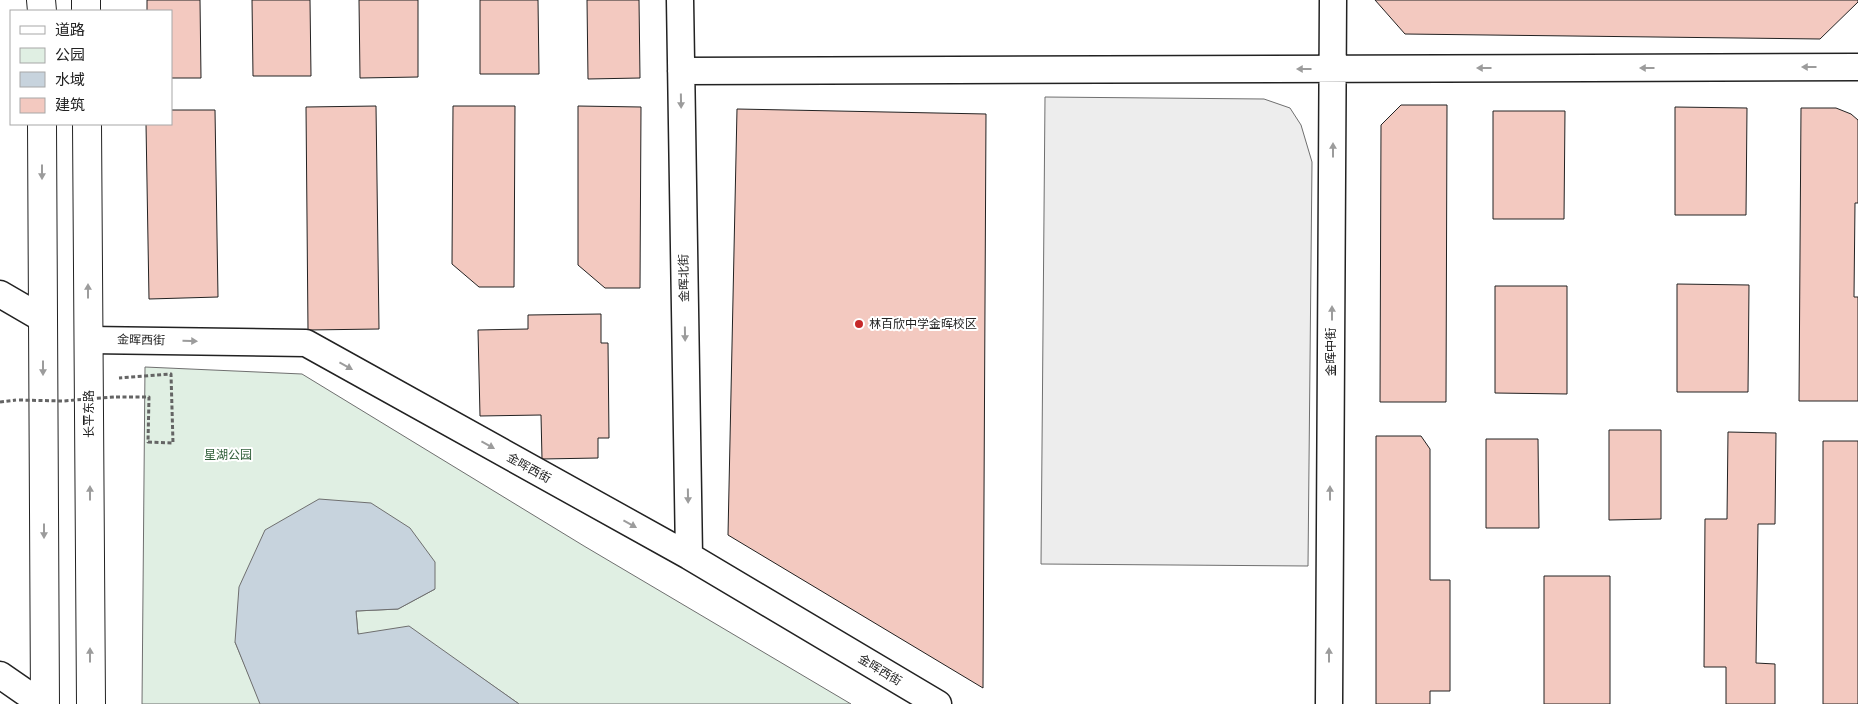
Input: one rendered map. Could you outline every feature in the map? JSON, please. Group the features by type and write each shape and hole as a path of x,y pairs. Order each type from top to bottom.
{"street":[{"name":"金晖北街","path":"680,0 689,556"},
{"name":"金晖中街","path":"1328,704 1333,0"},
{"path":"681,71 1858,66"},
{"path":"42,125 43,704"},
{"name":"长平东路","path":"87,125 90,704"},
{"path":"0,294 43,319"},
{"name":"金晖西街","path":"89,340 306,343 689,556 938,704"},
{"path":"0,675 43,704"}],"path":[{"path":"0,402 149,396 148,442 173,443 171,374 119,378"}],"green space":[{"name":"星湖公园","path":"145,367 302,374 584,546 851,704 519,704 469,669 358,634 356,611 398,609 435,589 235,642 261,704 142,704"}],"shaded area":[{"path":"1045,97 1264,99 1290,108 1301,125 1312,162 1308,566 1041,564"}],"water":[{"path":"319,499 371,503 410,528 435,562 435,589 398,609 356,611 358,634 409,626 519,704 260,704 235,642 239,587 265,530"}],"building":[{"path":"147,0 200,0 201,78 172,78 172,10 147,10"},
{"path":"252,0 310,0 311,76 253,76"},
{"path":"359,0 418,0 418,77 360,78"},
{"path":"480,0 538,0 539,74 480,74"},
{"path":"587,0 639,0 640,78 588,79"},
{"path":"1375,0 1858,0 1858,2 1820,39 1405,34"},
{"path":"1401,105 1447,105 1446,402 1380,402 1381,125"},
{"path":"376,106 379,329 308,330 306,107"},
{"path":"453,106 515,106 514,287 479,287 452,264"},
{"path":"578,106 641,107 640,288 605,288 578,265"},
{"path":"1675,107 1747,108 1746,215 1675,215"},
{"path":"1801,108 1836,108 1851,114 1858,120 1858,203 1855,203 1854,297 1858,297 1858,401 1799,401"},
{"name":"林百欣中学金晖校区","path":"737,109 986,114 983,688 728,535"},
{"path":"172,110 215,110 218,297 149,299 146,125 172,125"},
{"path":"1493,111 1565,111 1564,219 1493,219"},
{"path":"1677,284 1749,285 1748,392 1677,392"},
{"path":"1495,286 1567,286 1567,394 1495,393"},
{"path":"601,314 601,343 608,343 609,438 598,438 598,458 542,459 541,415 480,416 478,330 528,329 528,315"},
{"path":"1609,430 1661,430 1661,519 1609,520"},
{"path":"1728,432 1776,433 1775,524 1758,524 1756,663 1775,664 1775,704 1726,704 1726,667 1704,667 1705,519 1727,519"},
{"path":"1376,436 1421,436 1430,449 1430,580 1450,580 1450,691 1430,691 1430,704 1376,704"},
{"path":"1486,439 1538,439 1539,528 1486,528"},
{"path":"1823,441 1858,441 1858,704 1823,704"},
{"path":"1544,576 1610,576 1610,704 1544,704"}],"place":[{"name":"林百欣中学金晖校区","path":"859,324"}]}
